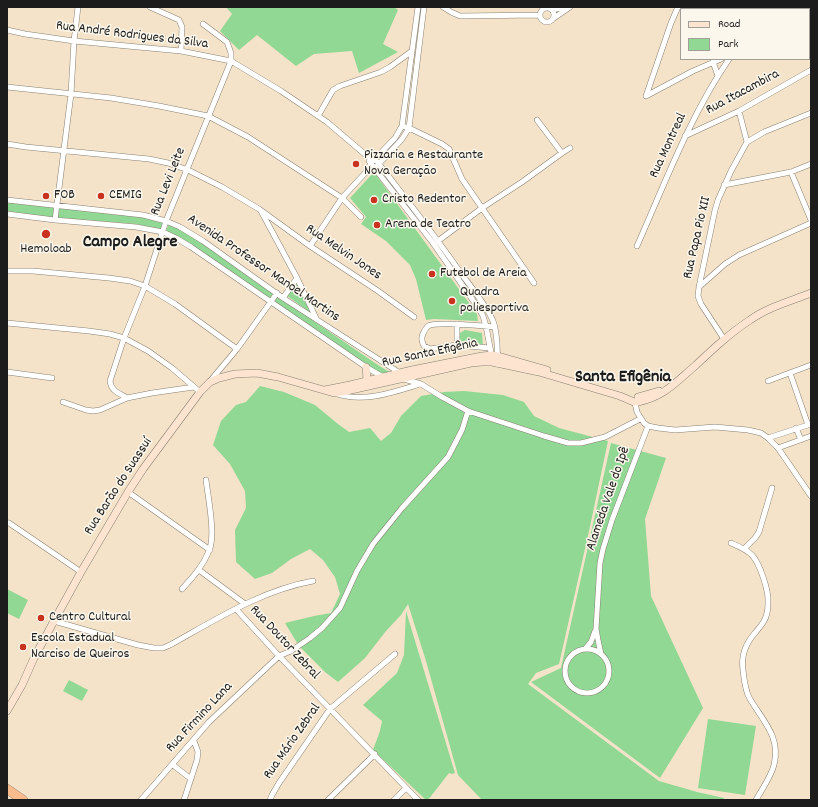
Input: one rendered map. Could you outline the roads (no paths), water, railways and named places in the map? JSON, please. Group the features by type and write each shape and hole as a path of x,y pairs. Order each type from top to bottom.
{"highway":[{"path":"7,789 23,800"}],"main road":[{"path":"636,401 678,380 724,339 761,313 811,293"},
{"name":"Rua Santa Efigênia","path":"323,390 383,377 401,376 474,357 494,357 538,366 636,401"},
{"path":"366,367 367,380"},
{"name":"Rua Santa Efigênia","path":"210,382 235,374 257,373 278,377 334,393 358,390 390,382 401,376"},
{"name":"Rua Barão do Suassuí","path":"7,711 81,572 128,492 197,390 210,382"}],"street":[{"path":"55,220 71,94 74,41 78,7"},
{"path":"150,7 179,20 182,27 180,51"},
{"path":"310,246 342,198 367,171 371,163 395,138 402,126 418,7"},
{"path":"367,171 375,168 379,164 402,139 409,128 424,7"},
{"path":"443,7 460,16 540,16"},
{"path":"566,7 552,10 544,8 540,12 542,21 551,22 554,18 570,7"},
{"path":"678,7 646,96 693,71 718,60"},
{"path":"766,7 788,8"},
{"path":"552,10 554,18"},
{"path":"203,24 227,42 231,53 231,61"},
{"name":"Rua André Rodrigues da Silva","path":"7,30 74,41 180,51 231,61 281,91 327,122 368,156 375,159 438,241 487,310 495,327 494,357"},
{"path":"318,116 333,90 340,86 381,72 412,51"},
{"name":"Rua Montreal","path":"637,246 685,136 728,60"},
{"name":"Rua Levi Leite","path":"127,398 113,390 110,386 110,381 124,338 145,286 166,221 231,61"},
{"path":"713,62 718,76"},
{"name":"Rua Itacambira","path":"685,136 739,111 811,70"},
{"path":"7,87 152,104 208,116 248,137 342,198 361,217"},
{"path":"739,111 747,142 764,132 811,113"},
{"path":"537,120 562,153"},
{"path":"402,126 442,144 449,149 462,179 534,282"},
{"name":"Rua Papa Pio XII","path":"724,339 701,304 698,296 699,287 714,210 724,185 747,142"},
{"name":"Rua Melvin Jones","path":"7,144 149,159 168,163 188,170 222,187 259,209 310,246 414,317"},
{"path":"438,241 482,208 570,148"},
{"name":"Rua André Rodrigues da Silva","path":"368,156 371,163 438,249 479,309 483,316 494,357"},
{"path":"724,185 791,172 811,164"},
{"path":"791,172 811,220"},
{"name":"Avenida Professor Manoel Martins","path":"7,200 143,215 166,221 180,227 203,241 283,298 401,376 420,384 468,411 568,443 581,443 605,437 640,419"},
{"path":"259,209 297,278 316,319"},
{"name":"Avenida Professor Manoel Martins","path":"7,214 136,227 162,232 176,238 390,382"},
{"path":"699,287 725,264 739,255 811,223"},
{"path":"7,271 33,271 109,278 130,281 145,286 175,304 236,349"},
{"path":"283,298 297,278"},
{"name":"Rua Barão do Suassuí","path":"210,382 277,293"},
{"path":"7,323 89,331 124,338 148,351 172,368 197,390"},
{"path":"494,357 457,346 430,349 424,346 422,340 427,327 432,324 495,327"},
{"path":"457,324 457,346"},
{"path":"768,382 811,366"},
{"path":"7,372 52,378"},
{"path":"768,438 809,424 790,373"},
{"path":"334,393 346,397 362,398 388,393 420,384"},
{"path":"63,402 93,411 100,410 127,398 165,391 197,390"},
{"path":"636,401 637,412 640,419 648,426 675,430 715,427 742,429 760,433 768,438 778,448 811,496"},
{"name":"Rua Firmino Lana","path":"141,800 210,722 279,656 310,638 322,628 340,608 357,571 373,544 402,508 448,457 462,430 468,411"},
{"name":"Alameda Vale do Ipê","path":"601,654 596,629 600,563 612,520 648,426"},
{"path":"796,428 801,440"},
{"path":"778,448 811,436"},
{"path":"182,589 199,570 210,550 212,542 212,527 206,480"},
{"path":"744,549 759,532 772,488"},
{"path":"128,492 210,550"},
{"path":"10,523 81,572"},
{"path":"731,543 744,549 752,555 762,573 768,602 764,622 751,638 746,647 742,668 745,687 749,698 767,724 775,745 776,757 774,767 756,800"},
{"path":"199,570 245,604"},
{"path":"236,609 284,588 313,582"},
{"name":"Rua Doutor Zebral","path":"54,621 138,645 163,648 236,609 279,656 418,800"},
{"name":"Alameda Vale do Ipê","path":"585,649 591,642 596,629"},
{"path":"585,649 594,650 601,654 607,660 609,669 609,677 605,685 598,691 590,693 581,692 574,688 568,682 566,673 566,665 570,657 585,649"},
{"name":"Rua Mário Zebral","path":"270,800 279,783 330,709 395,654"},
{"path":"184,800 197,760 198,752 194,741"},
{"path":"328,800 374,754"},
{"path":"173,765 191,779"},
{"path":"394,800 406,788"}],"place":[{"name":"Pizzaria e Restaurante Nova Geração","path":"356,164"},
{"name":"FOB","path":"46,196"},
{"name":"CEMIG","path":"101,196"},
{"name":"Cristo Redentor","path":"374,200"},
{"name":"Arena de Teatro","path":"377,225"},
{"name":"Hemoloab","path":"46,234"},
{"name":"Futebol de Areia","path":"432,274"},
{"name":"Quadra poliesportiva","path":"452,301"},
{"name":"Centro Cultural","path":"41,618"},
{"name":"Escola Estadual Narciso de Queiros","path":"23,647"}],"district":[{"name":"Campo Alegre","path":"130,244"},
{"name":"Santa Efigênia","path":"623,379"}]}
